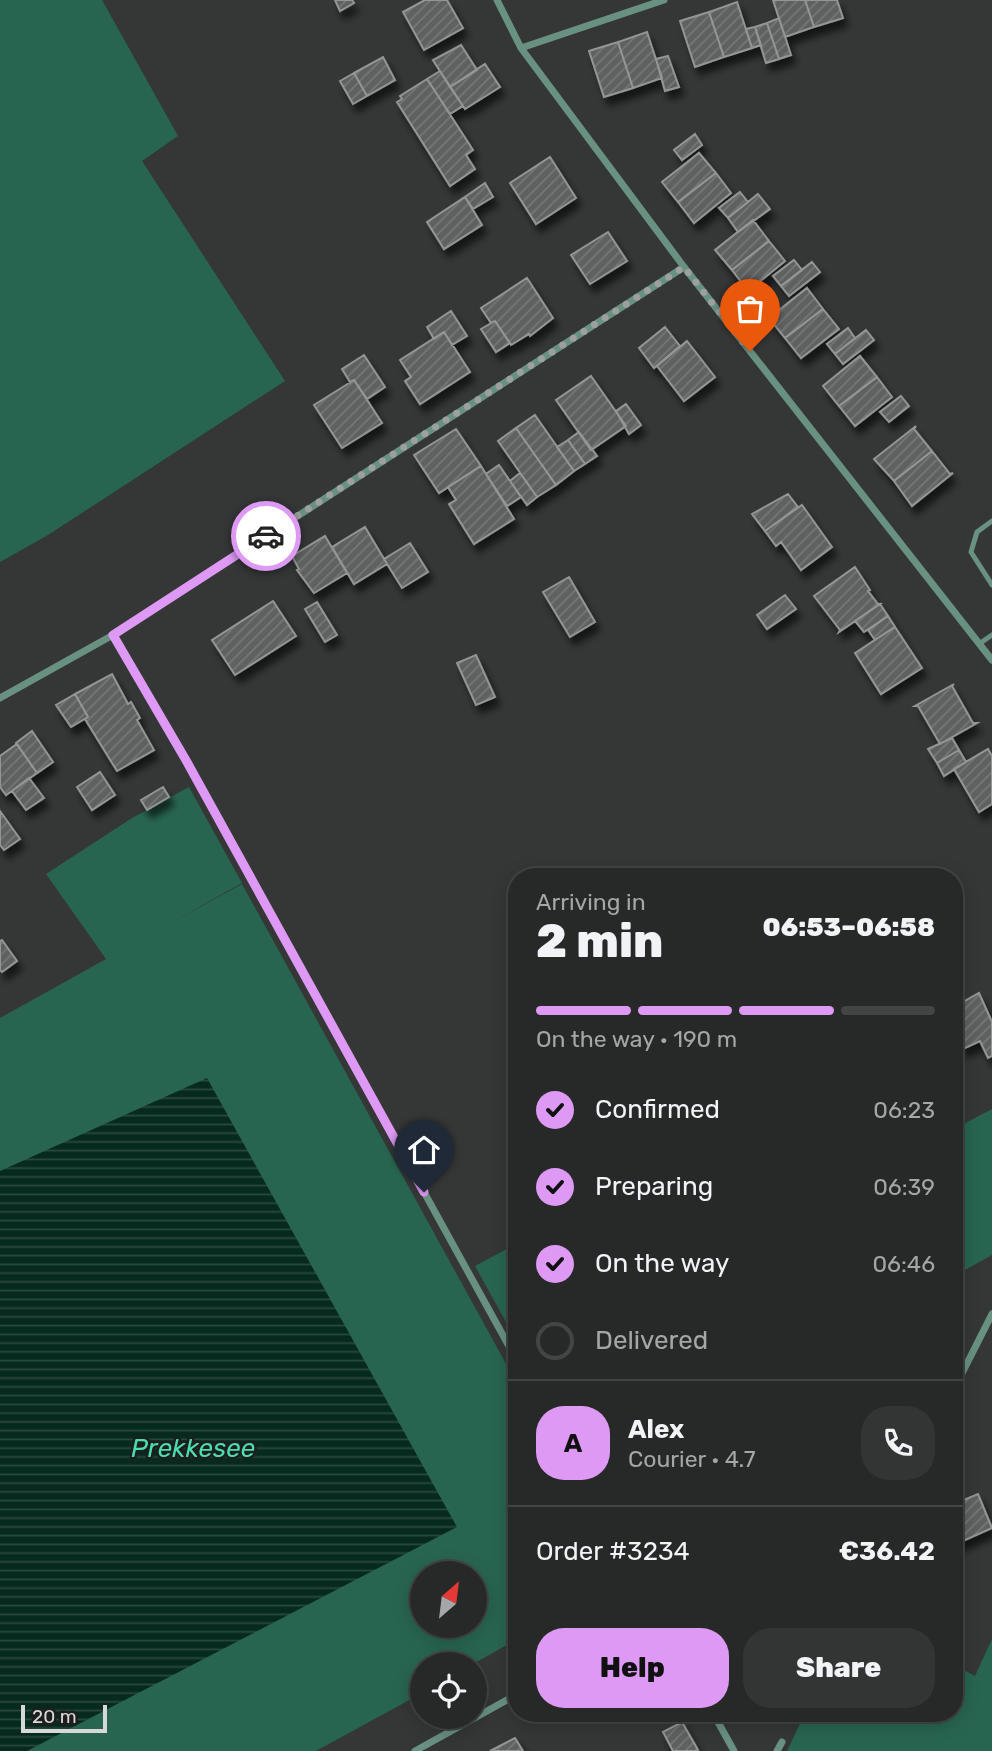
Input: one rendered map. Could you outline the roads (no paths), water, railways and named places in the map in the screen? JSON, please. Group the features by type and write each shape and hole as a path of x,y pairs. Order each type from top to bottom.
{"street":[{"path":"497,0 521,48 684,267 992,660"},
{"path":"521,48 664,0"},
{"path":"0,698 113,635 684,267"},
{"path":"113,635 193,774 508,1345"},
{"path":"963,1371 992,1314"},
{"path":"415,1751 508,1699"},
{"path":"718,1722 734,1751"},
{"path":"777,1751 782,1742"}],"lane":[{"path":"992,521 977,532 971,552 992,585"},
{"path":"979,644 992,635"}],"water":[{"name":"Prekkesee","path":"207,1078 457,1527 27,1751 0,1751 0,1171"}]}
